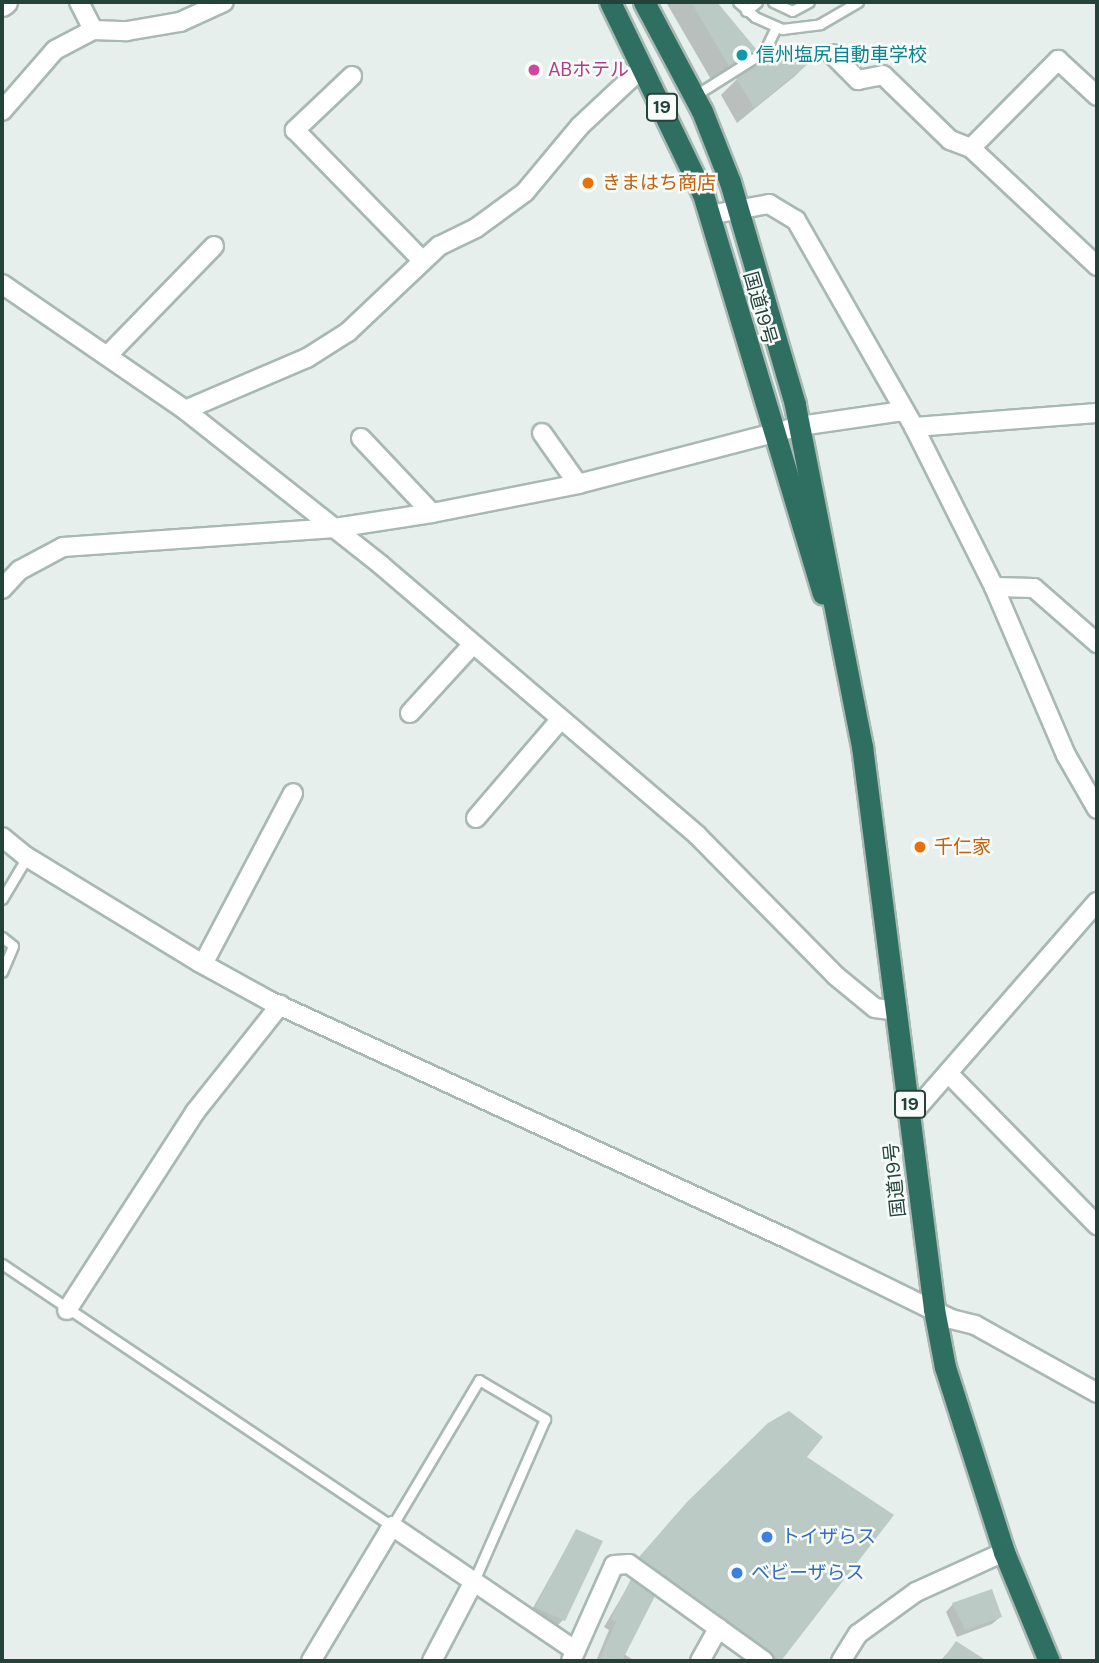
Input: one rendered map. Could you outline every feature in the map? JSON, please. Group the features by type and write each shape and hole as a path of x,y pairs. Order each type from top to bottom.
{"highway":[{"name":"国道19号","path":"610,2 643,67 709,215 820,586 844,636"},
{"name":"国道19号","path":"644,2 694,96 737,208 800,426 844,636 911,1115 934,1308 961,1424 1004,1552 1049,1661"}],"street":[{"path":"79,2 93,30"},
{"path":"2,111 55,50 93,30 127,31 180,22 224,2"},
{"path":"832,54 858,80 883,75 950,139 971,148 1097,266"},
{"path":"971,148 1058,60 1097,96"},
{"path":"185,410 307,358 348,332 439,246 475,228 525,192 580,126 643,67"},
{"path":"352,76 295,130 424,261"},
{"path":"709,215 769,204 796,220 914,427 994,587 1066,755 1097,808"},
{"path":"108,355 214,246"},
{"path":"2,284 185,410 335,528 697,835 836,976 875,1008 896,1011"},
{"path":"2,589 20,570 63,547 199,534 335,528 432,513 578,484 800,426 904,411"},
{"path":"914,427 1097,413"},
{"path":"542,433 578,484"},
{"path":"361,438 432,513"},
{"path":"994,587 1034,588 1097,643"},
{"path":"411,713 473,644"},
{"path":"476,818 561,719"},
{"path":"203,964 293,793"},
{"path":"2,837 27,857 203,964 280,1005 934,1308 951,1319 975,1325 1097,1393"},
{"path":"911,1115 1097,902"},
{"path":"66,1310 195,1112 280,1005"},
{"path":"948,1073 1097,1225"},
{"path":"311,1661 392,1526 474,1581 574,1656 614,1565 629,1564 764,1661"},
{"path":"848,1659 858,1634 916,1592 1004,1552"},
{"path":"432,1661 474,1581"},
{"path":"700,1661 718,1628"}],"lane":[{"path":"738,2 746,11 776,27 801,29 820,24 858,2"},
{"path":"746,11 757,2"},
{"path":"773,2 792,10 809,2"},
{"path":"694,96 764,52 776,27"},
{"path":"2,899 27,857"},
{"path":"2,937 13,946 2,972"},
{"path":"2,1264 66,1310 392,1526 479,1380 545,1419 474,1581"}],"building":[{"path":"691,2 717,2 756,49 729,66"},
{"path":"792,49 806,50 813,60 754,108 736,78 764,60 770,66"},
{"name":"トイザらス","path":"789,1411 823,1437 807,1457 894,1515 781,1661 639,1557 687,1502 768,1423"},
{"path":"576,1529 603,1541 565,1621 535,1607"},
{"path":"631,1579 655,1596 622,1661 599,1661 616,1622 611,1619"},
{"path":"992,1589 1002,1617 965,1630 952,1603"},
{"path":"956,1641 987,1661 942,1661"}],"place":[{"name":"信州塩尻自動車学校","path":"742,55"},
{"name":"ABホテル","path":"534,70"},
{"name":"きまはち商店","path":"588,183"},
{"name":"千仁家","path":"920,847"},
{"name":"トイザらス","path":"767,1537"},
{"name":"ベビーザらス","path":"737,1573"}]}
